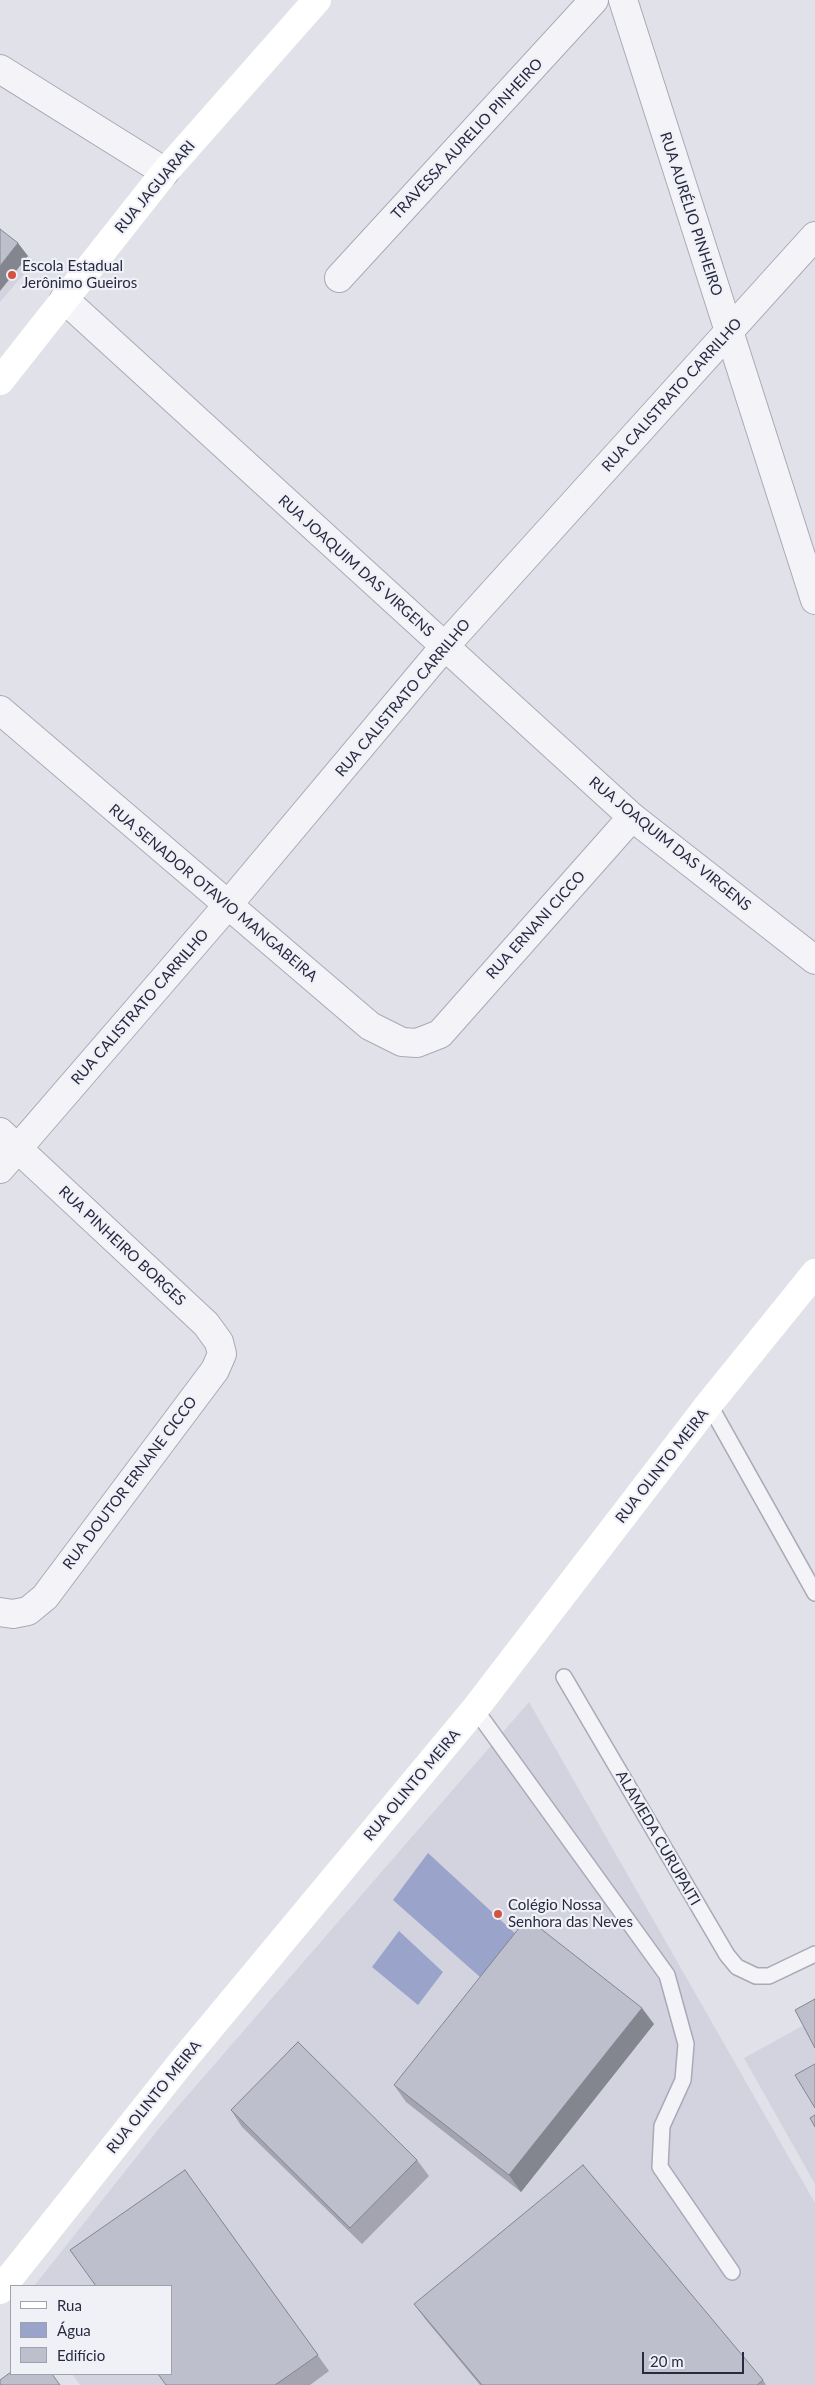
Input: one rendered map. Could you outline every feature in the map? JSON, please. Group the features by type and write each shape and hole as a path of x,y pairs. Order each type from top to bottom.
{"main road":[{"name":"RUA JAGUARARI","path":"0,381 165,172 317,0"},
{"name":"RUA OLINTO MEIRA","path":"0,2290 180,2064 475,1709 709,1404 815,1273"}],"street":[{"name":"TRAVESSA AURELIO PINHEIRO","path":"339,278 594,0"},
{"name":"RUA AURÉLIO PINHEIRO","path":"623,0 815,600"},
{"path":"0,69 165,172"},
{"name":"RUA CALISTRATO CARRILHO","path":"0,1169 9,1140 227,906 444,647 815,236"},
{"name":"RUA JOAQUIM DAS VIRGENS","path":"64,300 632,817 815,960"},
{"name":"RUA SENADOR OTAVIO MANGABEIRA","path":"0,710 227,906 370,1026 402,1042 417,1043 440,1034"},
{"name":"RUA ERNANI CICCO","path":"440,1034 632,817"},
{"name":"RUA PINHEIRO BORGES","path":"9,1140 206,1324 219,1342 222,1354 216,1370"},
{"name":"RUA DOUTOR ERNANE CICCO","path":"0,1612 13,1614 28,1611 45,1597 216,1370"}],"lane":[{"path":"709,1404 815,1593"},
{"name":"ALAMEDA CURUPAITI","path":"564,1677 727,1955 744,1973 756,1976 769,1976 815,1954"},
{"path":"475,1709 667,1975 686,2044 683,2080 662,2126 660,2167 732,2272"}],"shaded area":[{"name":"Escola Estadual Jerônimo Gueiros","path":"0,235 35,261 0,302"},
{"name":"Colégio Nossa Senhora das Neves","path":"529,1702 815,2203 815,2385 80,2385 73,2375 172,2375 172,2285 35,2285 161,2126"},
{"path":"815,2019 815,2184 744,2058"}],"water":[{"path":"428,1853 519,1937 480,1977 393,1900"},
{"path":"399,1931 443,1972 418,2005 372,1967"}],"building":[{"path":"0,229 18,243 0,266"},
{"path":"527,1918 642,2008 509,2175 394,2085"},
{"path":"815,1999 815,2048 795,2010"},
{"path":"298,2042 417,2160 350,2228 231,2110"},
{"path":"815,2064 815,2108 795,2075"},
{"path":"815,2115 815,2127 810,2118"},
{"path":"583,2165 763,2380 757,2385 482,2385 414,2304"},
{"path":"185,2170 318,2355 275,2385 166,2385 159,2375 172,2375 172,2285 95,2285 70,2250"},
{"path":"10,2373 10,2375 53,2375 60,2385 0,2385 0,2380"}],"place":[{"name":"Escola Estadual Jerônimo Gueiros","path":"12,275"},
{"name":"Colégio Nossa Senhora das Neves","path":"498,1914"}]}
